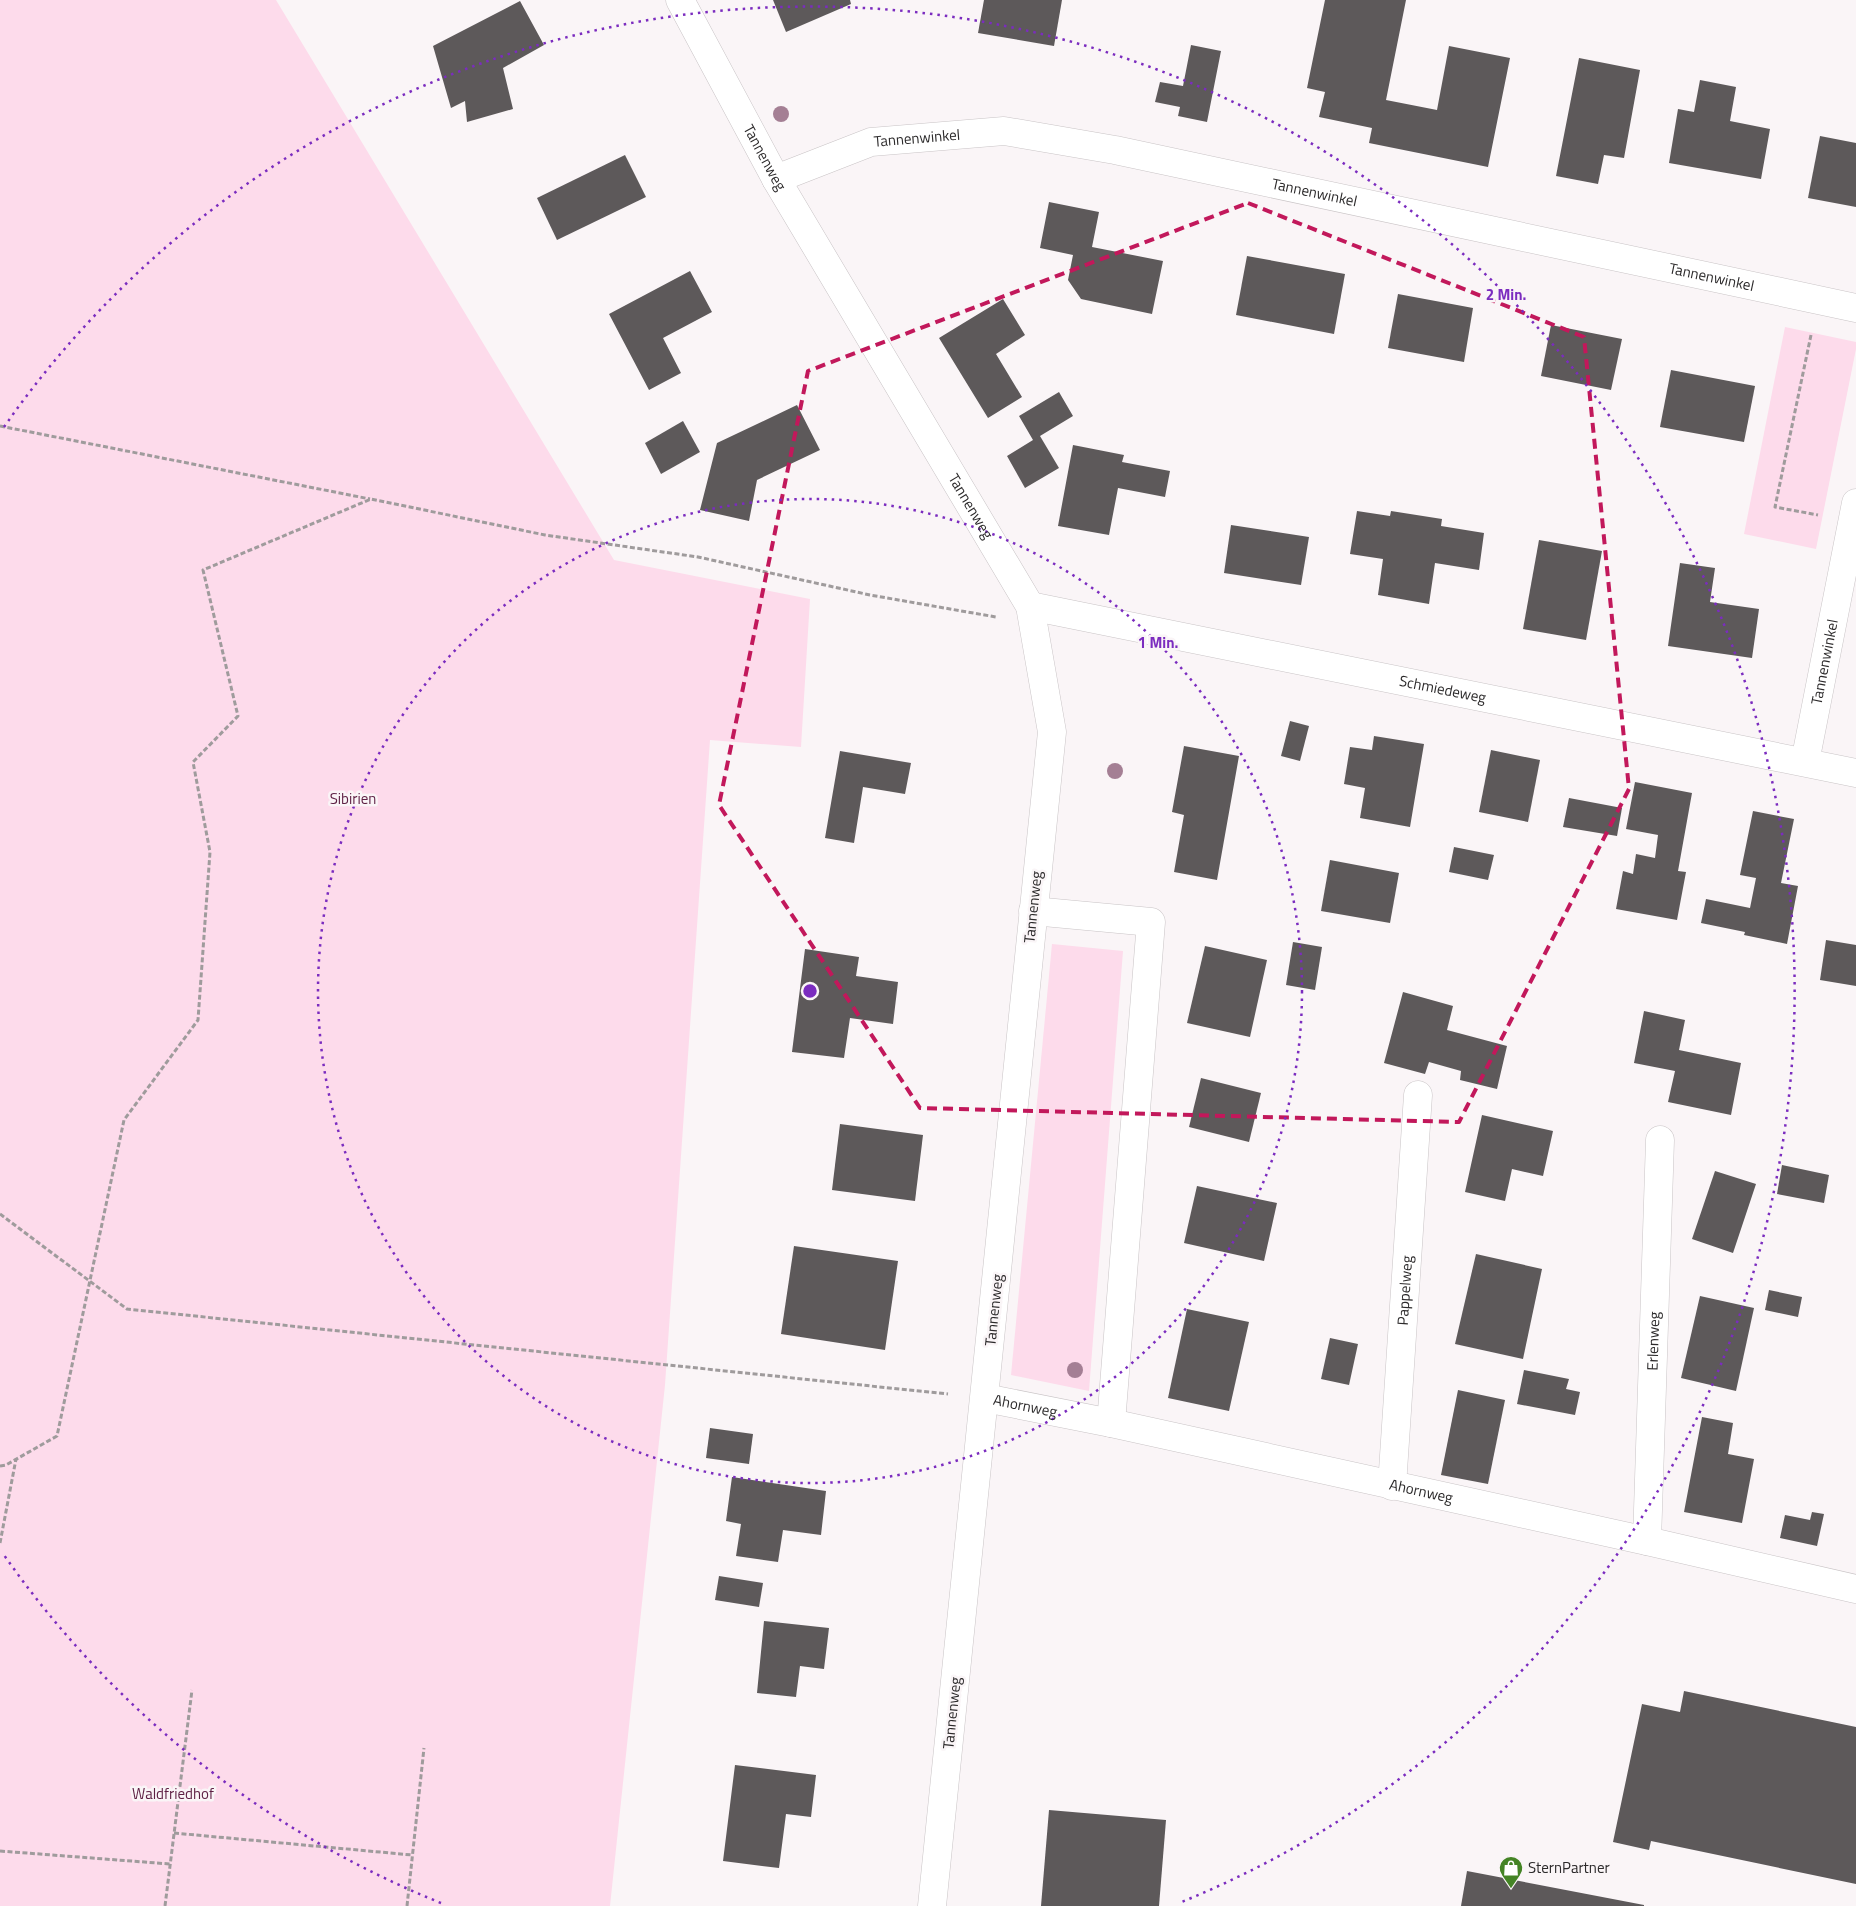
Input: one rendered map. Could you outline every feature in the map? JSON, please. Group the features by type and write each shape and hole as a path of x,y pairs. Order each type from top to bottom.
{"street":[{"name":"Tannenweg","path":"680,0 776,179 1032,615 1052,732 932,1906"},
{"name":"Tannenwinkel","path":"776,179 871,142 1004,130 1116,150 1856,308"},
{"name":"Tannenwinkel","path":"1805,762 1854,512"},
{"name":"Schmiedeweg","path":"1032,615 1856,773"},
{"path":"1033,911 1151,922 1111,1423"},
{"name":"Pappelweg","path":"1392,1486 1418,1095"},
{"name":"Erlenweg","path":"1647,1541 1660,1140"},
{"name":"Ahornweg","path":"985,1398 1111,1423 1856,1589"}],"path":[{"path":"1818,300 1775,507 1854,512"},
{"path":"0,426 545,535 698,557 870,595 1032,615"},
{"path":"0,1466 6,1465 57,1436 124,1120 198,1020 210,852 193,762 238,716 203,570 371,499"},
{"path":"0,1214 127,1309 985,1398"},
{"path":"0,1543 16,1459"},
{"path":"165,1906 192,1690"},
{"path":"407,1906 424,1748"},
{"path":"174,1833 412,1855"},
{"path":"0,1850 170,1864"}],"highlighted area":[{"path":"1248,203 1584,337 1629,789 1459,1122 920,1108 719,805 808,371"}],"green space":[{"name":"Sibirien","path":"0,0 276,0 614,560 810,599 801,747 710,740 665,1385 610,1906 0,1906"},
{"path":"1785,327 1856,342 1816,549 1744,534"},
{"path":"1052,944 1123,951 1089,1391 1011,1375"}],"building":[{"path":"773,0 850,0 851,4 786,32"},
{"path":"984,0 1062,0 1054,46 978,33"},
{"path":"1325,0 1406,0 1386,100 1437,110 1449,46 1510,58 1488,167 1369,143 1372,128 1319,117 1325,92 1307,88"},
{"path":"520,1 544,45 503,68 513,109 467,122 465,101 451,108 433,46"},
{"path":"1191,45 1221,51 1207,122 1178,116 1180,107 1155,102 1160,82 1183,86"},
{"path":"1579,58 1640,70 1624,158 1604,155 1598,184 1556,176"},
{"path":"1700,80 1736,87 1730,121 1770,129 1761,179 1669,163 1678,109 1694,112"},
{"path":"1820,136 1856,143 1856,207 1808,198"},
{"path":"625,155 646,197 557,240 537,198"},
{"path":"1049,202 1099,212 1092,247 1163,261 1152,314 1081,299 1068,280 1073,255 1040,248"},
{"path":"1247,256 1345,274 1334,334 1236,315"},
{"path":"690,271 712,312 663,338 681,373 649,390 609,314"},
{"path":"1398,294 1473,308 1464,362 1388,348"},
{"path":"1003,299 1025,335 996,354 1022,397 988,418 939,338"},
{"path":"1551,325 1622,339 1611,390 1541,376"},
{"path":"1671,370 1755,386 1744,442 1660,427"},
{"path":"1059,392 1073,416 1040,436 1059,468 1025,488 1007,456 1033,440 1019,416"},
{"path":"797,405 820,450 757,480 749,521 700,510 717,443"},
{"path":"683,421 700,452 661,474 645,443"},
{"path":"1073,445 1124,455 1122,462 1170,471 1165,497 1118,488 1109,535 1058,526"},
{"path":"1357,511 1390,516 1391,511 1442,519 1441,526 1484,533 1479,570 1435,563 1429,604 1378,595 1383,559 1350,554"},
{"path":"1231,525 1309,537 1301,585 1224,573"},
{"path":"1539,540 1602,551 1586,640 1523,629"},
{"path":"1680,563 1715,568 1710,602 1759,609 1752,658 1668,646"},
{"path":"1290,721 1309,726 1300,761 1281,756"},
{"path":"1374,736 1424,744 1410,827 1360,818 1365,788 1344,784 1350,747 1372,750"},
{"path":"1184,746 1239,756 1217,880 1174,872 1184,815 1172,812"},
{"path":"1491,750 1540,760 1528,822 1479,812"},
{"path":"840,751 911,763 905,794 863,787 854,843 825,838"},
{"path":"1635,782 1692,793 1678,871 1686,872 1677,920 1616,909 1623,871 1633,874 1636,854 1655,858 1658,835 1626,829"},
{"path":"1569,798 1622,808 1617,836 1563,827"},
{"path":"1753,811 1794,819 1781,883 1798,886 1787,944 1744,935 1745,932 1701,923 1706,899 1750,908 1756,878 1740,875"},
{"path":"1454,847 1494,855 1488,880 1449,872"},
{"path":"1330,860 1399,873 1390,923 1321,911"},
{"path":"1826,940 1856,945 1856,986 1820,980"},
{"path":"1293,942 1322,947 1315,990 1286,985"},
{"path":"1205,946 1267,960 1250,1037 1187,1023"},
{"path":"805,949 859,957 856,976 898,982 893,1024 850,1018 844,1058 792,1052"},
{"path":"1403,992 1453,1006 1447,1030 1507,1046 1497,1089 1460,1080 1461,1071 1429,1062 1425,1074 1384,1063"},
{"path":"1644,1011 1685,1020 1679,1050 1741,1063 1731,1115 1668,1102 1675,1071 1634,1063"},
{"path":"1201,1078 1261,1093 1249,1142 1189,1127"},
{"path":"1482,1115 1553,1131 1543,1176 1512,1169 1505,1201 1465,1192"},
{"path":"840,1124 923,1135 915,1201 832,1190"},
{"path":"1782,1165 1829,1175 1824,1203 1777,1194"},
{"path":"1715,1171 1756,1184 1733,1253 1692,1239"},
{"path":"1197,1186 1277,1203 1264,1261 1184,1243"},
{"path":"794,1246 898,1261 885,1350 781,1334"},
{"path":"1476,1254 1542,1269 1523,1359 1455,1344"},
{"path":"1769,1290 1802,1297 1798,1317 1765,1310"},
{"path":"1700,1296 1754,1308 1736,1391 1681,1378"},
{"path":"1187,1309 1249,1322 1229,1411 1168,1398"},
{"path":"1330,1338 1358,1344 1349,1385 1321,1379"},
{"path":"1524,1370 1569,1379 1566,1389 1580,1392 1575,1415 1517,1404"},
{"path":"1458,1390 1505,1400 1488,1484 1441,1475"},
{"path":"1702,1417 1733,1423 1728,1454 1754,1459 1742,1523 1684,1512"},
{"path":"710,1428 753,1434 749,1464 706,1458"},
{"path":"732,1477 826,1491 821,1535 783,1530 778,1562 736,1556 741,1524 726,1521"},
{"path":"1812,1512 1824,1514 1817,1546 1780,1538 1785,1515 1810,1520"},
{"path":"719,1576 763,1583 759,1607 715,1600"},
{"path":"764,1621 829,1628 824,1669 800,1666 796,1697 757,1693"},
{"path":"1684,1691 1856,1727 1856,1884 1651,1841 1649,1850 1613,1842 1642,1704 1680,1712"},
{"path":"735,1765 816,1775 811,1817 786,1814 779,1868 723,1861"},
{"path":"1049,1810 1166,1820 1159,1906 1041,1906"},
{"name":"SternPartner","path":"1467,1871 1644,1905 1644,1906 1461,1906"}],"place":[{"name":"SternPartner","path":"1511,1889"}],"park label":[{"name":"Waldfriedhof","path":"173,1794"}]}
